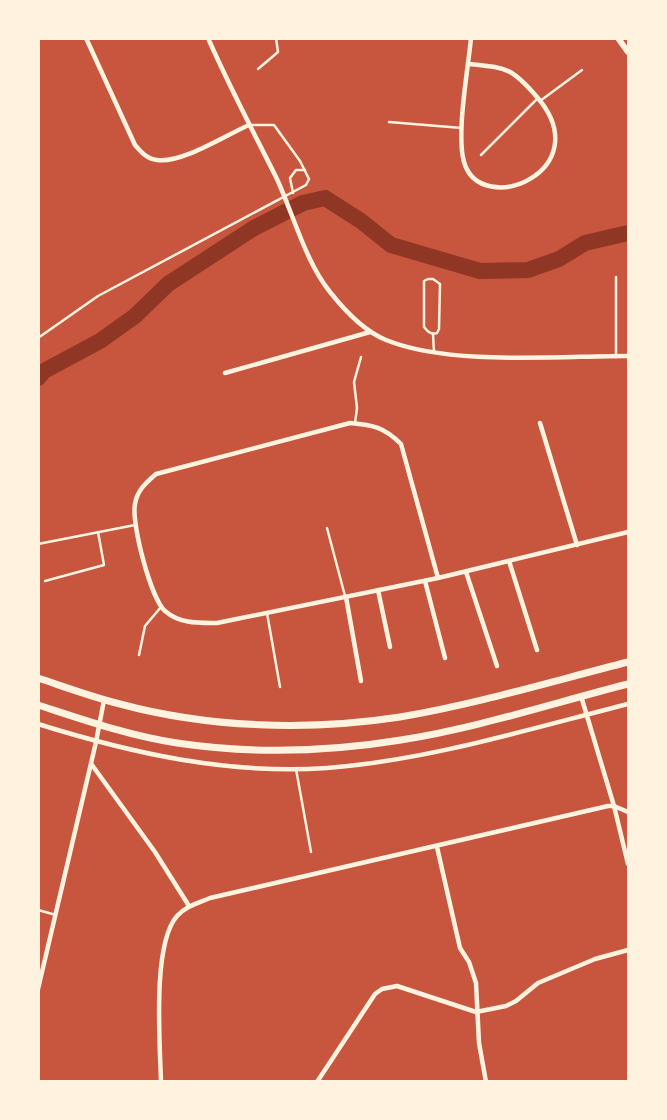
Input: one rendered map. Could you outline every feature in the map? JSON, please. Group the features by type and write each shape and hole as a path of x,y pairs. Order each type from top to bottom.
{"main road":[{"path":"38,678 104,700 178,716 236,723 346,723 400,717 443,708 628,662"},
{"path":"38,705 98,725 176,743 235,749 295,750 349,747 451,730 628,684"}],"street":[{"path":"86,38 135,145 145,155 156,160 168,160 249,125"},
{"path":"208,38 276,177 316,268 329,290 370,332 407,347 433,352 511,357 628,356"},
{"path":"468,64 506,68 517,74 549,113 554,126 555,152 549,163 519,184 500,188 484,186 471,179 464,163 460,145 468,64 471,38"},
{"path":"618,38 628,52"},
{"path":"225,373 370,332"},
{"path":"438,578 401,444 389,431 369,424 355,423 156,474 142,486 135,503 136,525 152,592 161,607 176,618 190,623 217,623 425,581 466,572 628,532"},
{"path":"540,423 577,545"},
{"path":"509,561 537,650"},
{"path":"466,572 497,666"},
{"path":"425,581 445,658"},
{"path":"378,590 390,647"},
{"path":"346,597 361,681"},
{"path":"580,696 614,806 628,864"},
{"path":"38,989 104,700"},
{"path":"38,724 96,742 206,764 296,769 401,759 628,704"},
{"path":"91,764 155,852 189,906"},
{"path":"162,1082 159,1000 166,939 176,917 189,906 210,898 614,806 628,812"},
{"path":"437,847 460,947 470,962 477,983 479,1043 486,1082"},
{"path":"317,1082 375,994 382,989 397,986 477,1012 506,1006 538,983 595,959 628,950"}],"lane":[{"path":"258,69 278,52 276,38"},
{"path":"481,155 539,99 582,71"},
{"path":"389,122 462,128"},
{"path":"38,338 98,296 308,183 305,170 274,125 249,125"},
{"path":"293,193 290,178 296,170 305,170"},
{"path":"616,277 616,356"},
{"path":"428,279 440,284 439,329 438,333 433,334 427,332 424,327 424,281 428,279"},
{"path":"433,334 433,352"},
{"path":"355,423 357,408 354,382 361,357"},
{"path":"38,544 136,525"},
{"path":"327,528 346,597"},
{"path":"45,581 104,565 98,532"},
{"path":"139,655 145,626 161,607"},
{"path":"267,613 280,687"},
{"path":"296,769 310,852"},
{"path":"38,910 56,915"}],"waterway":[{"path":"38,378 44,371 100,341 135,316 168,284 254,228 303,203 325,198 361,221 391,245 480,271 528,270 559,259 585,243 628,233"}]}
